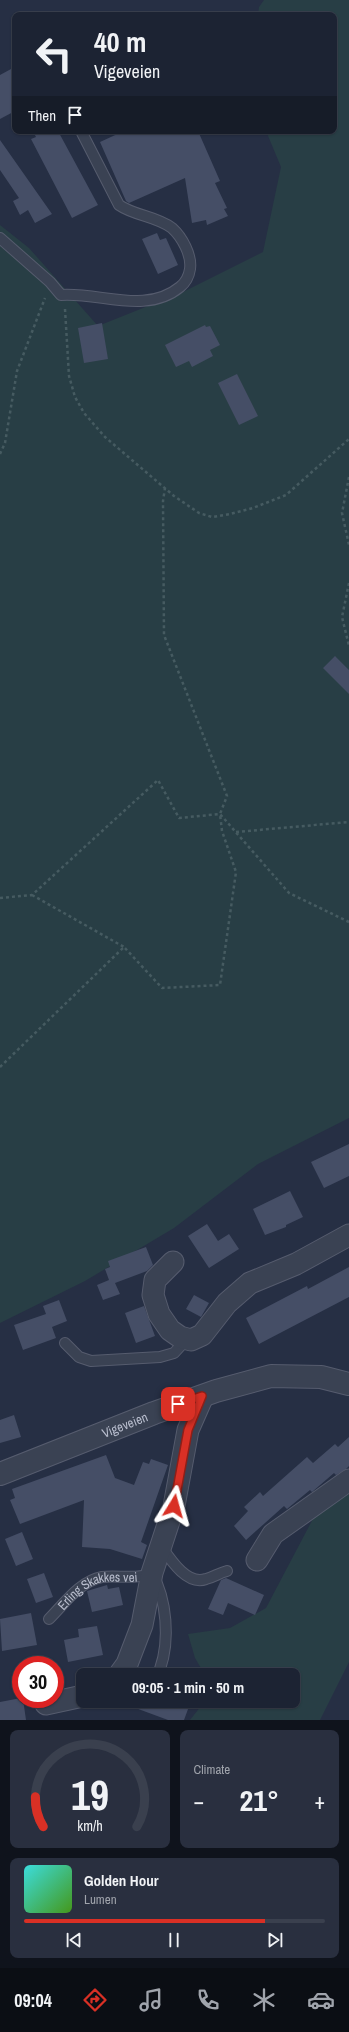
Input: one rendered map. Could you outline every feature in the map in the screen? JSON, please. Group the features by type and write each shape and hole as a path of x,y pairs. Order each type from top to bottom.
{"street":[{"path":"173,1262 155,1280 153,1295 159,1314 170,1330 174,1334 188,1339 196,1339 202,1335 227,1303 250,1284 296,1264 349,1235"},
{"name":"Vigeveien","path":"0,1474 154,1413 202,1396 270,1376 321,1377 348,1380"},
{"name":"Erling Skakkes vei","path":"123,1668 142,1625 152,1573 160,1544 174,1506 188,1430 202,1396"},
{"path":"257,1560 273,1534 349,1480"},
{"path":"64,1700 76,1698"}],"lane":[{"path":"0,238 50,282 61,295 82,294 129,301 157,299 173,293 183,284 190,269 188,253 180,238 172,229 159,221 127,210 119,205 83,134"},
{"path":"64,1343 79,1357 90,1361 160,1357 174,1352 188,1339"},
{"path":"160,1544 180,1571 190,1578 205,1580 217,1573 227,1571"},
{"name":"Erling Skakkes vei","path":"49,1619 76,1591 94,1580 103,1577 138,1577 152,1573 156,1580 165,1626 165,1654 160,1668"}],"path":[{"path":"0,454 5,443 18,371 50,282"},
{"path":"61,295 65,308 69,376 75,397 84,413 105,437 165,488 203,515 212,517 253,508 286,495 349,439"},
{"path":"0,441 5,443"},
{"path":"349,477 342,513 349,545"},
{"path":"0,898 32,895 124,947 162,988 220,985 236,872 222,831 220,814 227,796 164,635 163,501 165,488"},
{"path":"349,583 342,617 349,646"},
{"path":"32,895 158,780 179,818 220,814"},
{"path":"220,814 289,893 349,922"},
{"path":"236,832 349,822"},
{"path":"0,1067 124,947"}],"shaded area":[{"path":"264,0 349,0 349,1118 258,1164 174,1228 85,1281 0,1323 0,225 29,248 98,326 183,292 263,252 281,167 267,134 337,134 337,12 258,12 259,7"},
{"path":"349,1483 349,1662 320,1720 190,1720 199,1708 300,1708 300,1668 201,1668 195,1658 188,1634 230,1628 266,1608 316,1513"}],"building":[{"path":"11,69 12,113 0,119 0,75"},
{"path":"34,134 60,134 98,205 72,218 31,139 36,137"},
{"path":"117,134 199,134 220,181 215,183 227,208 224,209 228,216 207,225 206,220 192,223 185,178 129,203 126,201 100,142"},
{"path":"0,140 52,214 35,223 28,210 20,215 13,201 19,198 0,170"},
{"path":"157,233 160,240 166,238 178,265 158,274 142,239"},
{"path":"102,323 108,359 84,363 78,328"},
{"path":"205,325 206,327 210,326 220,345 210,350 213,356 192,367 189,361 176,367 165,345"},
{"path":"237,374 258,416 239,425 218,383"},
{"path":"335,656 349,670 349,694 323,668"},
{"path":"349,1144 349,1176 324,1188 311,1162"},
{"path":"290,1191 303,1217 286,1225 286,1227 265,1235 253,1209"},
{"path":"207,1224 218,1241 229,1234 239,1249 209,1268 188,1236"},
{"path":"146,1247 153,1265 147,1271 115,1283 120,1294 103,1300 97,1285 109,1280 105,1269 110,1267 108,1261"},
{"path":"349,1267 349,1297 259,1344 246,1318 307,1286 308,1289"},
{"path":"194,1295 209,1303 201,1317 186,1309"},
{"path":"59,1300 67,1321 52,1327 56,1338 23,1350 14,1325 46,1314 43,1306"},
{"path":"144,1306 155,1336 136,1343 125,1313"},
{"path":"14,1415 21,1437 0,1443 0,1420"},
{"path":"349,1437 349,1466 346,1469 336,1475 334,1473 312,1492 310,1490 287,1509 284,1506 246,1540 234,1526 248,1511 244,1507 260,1492 263,1496 307,1457 313,1463 335,1444 338,1447"},
{"path":"106,1455 115,1478 134,1485 143,1462 149,1464 151,1459 168,1465 141,1542 147,1545 142,1559 110,1549 82,1547 84,1500 20,1524 10,1500 15,1498 12,1489"},
{"path":"22,1532 33,1559 16,1566 5,1539"},
{"path":"44,1573 53,1597 36,1603 27,1579"},
{"path":"226,1578 264,1595 255,1615 228,1603 223,1615 208,1609 221,1580"},
{"path":"107,1585 108,1589 119,1587 123,1605 92,1612 87,1591"},
{"path":"31,1613 37,1645 2,1651 0,1619"},
{"path":"97,1626 103,1655 68,1662 64,1640 79,1637 78,1629"},
{"path":"12,1700 12,1708 24,1708 26,1720 0,1720 0,1702"},
{"path":"136,1708 188,1708 184,1720 168,1720"}],"route":[{"path":"174,1506 178,1475 188,1430 202,1396 178,1404"}]}
